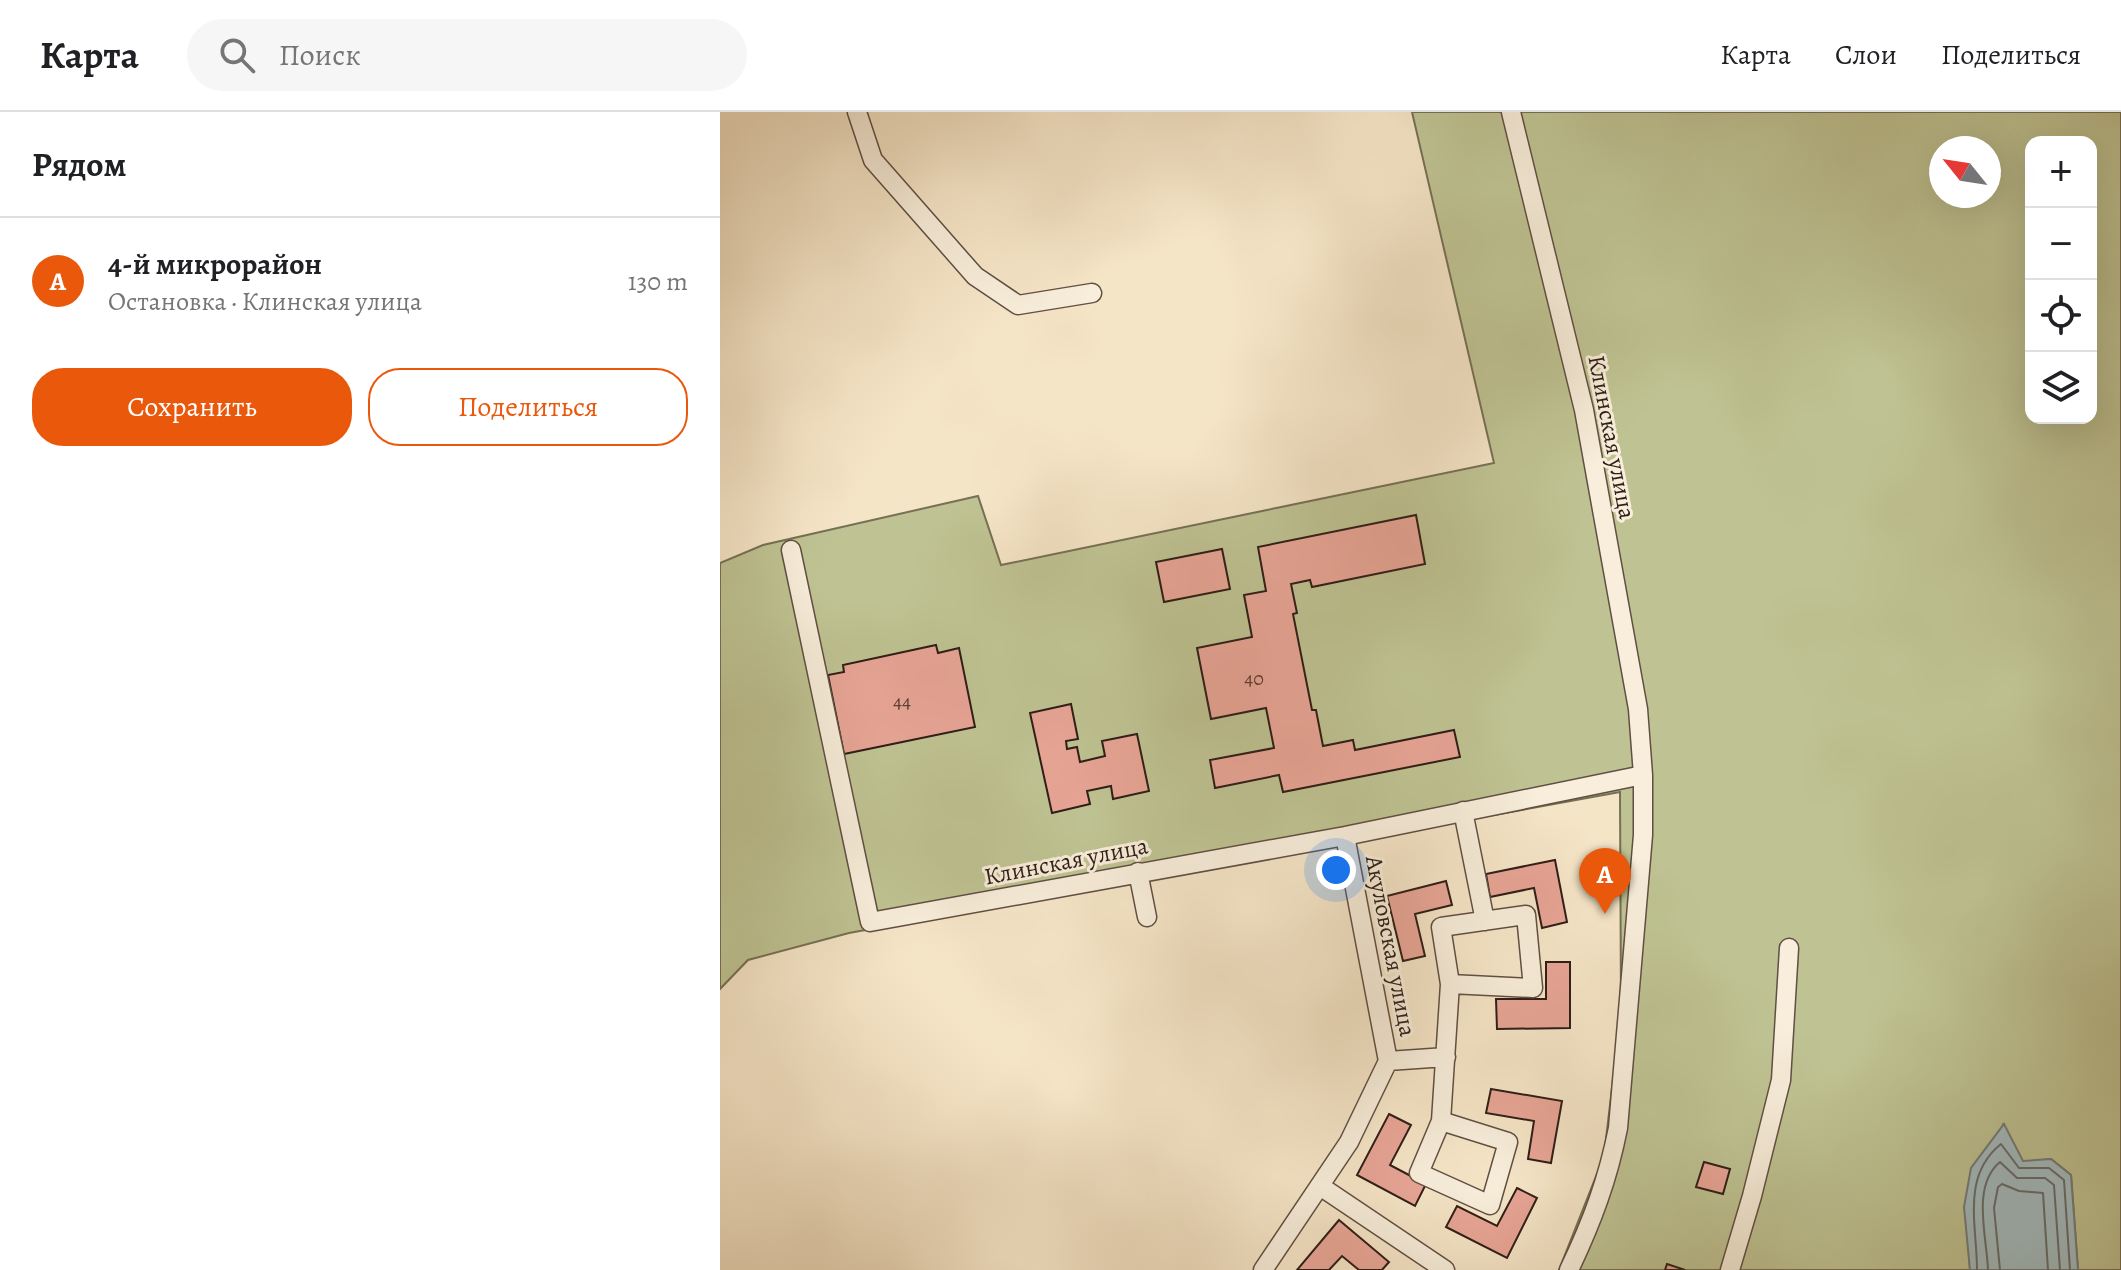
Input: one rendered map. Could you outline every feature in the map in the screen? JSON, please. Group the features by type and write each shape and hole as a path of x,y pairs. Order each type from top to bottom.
{"street":[{"path":"857,112 873,160 975,276 1018,305 1092,293"},
{"name":"Клинская улица","path":"1511,112 1584,410 1638,709 1643,775 1643,835 1618,1128 1609,1175 1589,1230 1569,1270"},
{"name":"Клинская улица","path":"791,550 870,922 1345,836 1643,775"},
{"path":"1463,811 1485,921"},
{"name":"Акуловская улица","path":"1263,1270 1349,1142 1388,1061 1345,836"},
{"path":"1138,872 1147,917"},
{"path":"1441,1121 1508,1142 1490,1205 1419,1173 1441,1121 1450,984 1441,927 1526,915 1533,988 1450,984"},
{"path":"1730,1270 1781,1080 1789,948"},
{"path":"1388,1061 1446,1057"},
{"path":"1320,1186 1445,1270"}],"green space":[{"path":"1412,112 2121,112 2121,1270 2078,1270 2071,1175 2051,1159 2023,1162 2003,1125 1968,1241 1970,1270 1559,1270 1604,1156 1621,1011 1620,792 849,933 748,960 720,989 720,563 763,545 978,496 1001,565 1494,463"}],"water":[{"path":"2004,1124 2023,1161 2051,1159 2071,1175 2078,1270 1970,1270 1964,1207 1971,1168"}],"building":[{"path":"1416,515 1425,564 1312,587 1310,580 1291,584 1297,613 1293,614 1312,710 1316,710 1323,746 1353,740 1355,750 1454,730 1460,757 1283,792 1279,775 1215,788 1210,760 1274,748 1266,708 1211,719 1197,648 1252,637 1244,595 1266,591 1258,547"},
{"path":"1222,549 1230,589 1164,602 1156,562"},
{"path":"936,645 938,653 959,648 975,727 844,754 828,675 844,672 843,665"},
{"path":"1071,704 1078,739 1066,741 1067,749 1077,747 1080,762 1105,756 1102,741 1137,734 1149,791 1113,799 1111,786 1087,791 1090,804 1052,813 1030,713"},
{"path":"1555,860 1567,922 1542,928 1534,888 1490,897 1486,874"},
{"path":"1446,881 1452,905 1415,914 1425,956 1403,961 1387,896"},
{"path":"1546,962 1570,962 1570,1028 1497,1029 1496,999 1546,999"},
{"path":"1491,1089 1562,1101 1551,1163 1528,1159 1534,1121 1486,1113"},
{"path":"1389,1114 1411,1125 1390,1165 1426,1184 1415,1206 1357,1175"},
{"path":"1704,1162 1730,1169 1723,1194 1696,1187"},
{"path":"1517,1188 1537,1198 1507,1258 1446,1227 1457,1206 1497,1226"},
{"path":"1339,1220 1389,1262 1382,1270 1359,1270 1342,1256 1329,1270 1297,1270"},
{"path":"1667,1264 1685,1270 1665,1270"}],"place":[{"name":"4-й микрорайон","path":"1605,914"}]}
